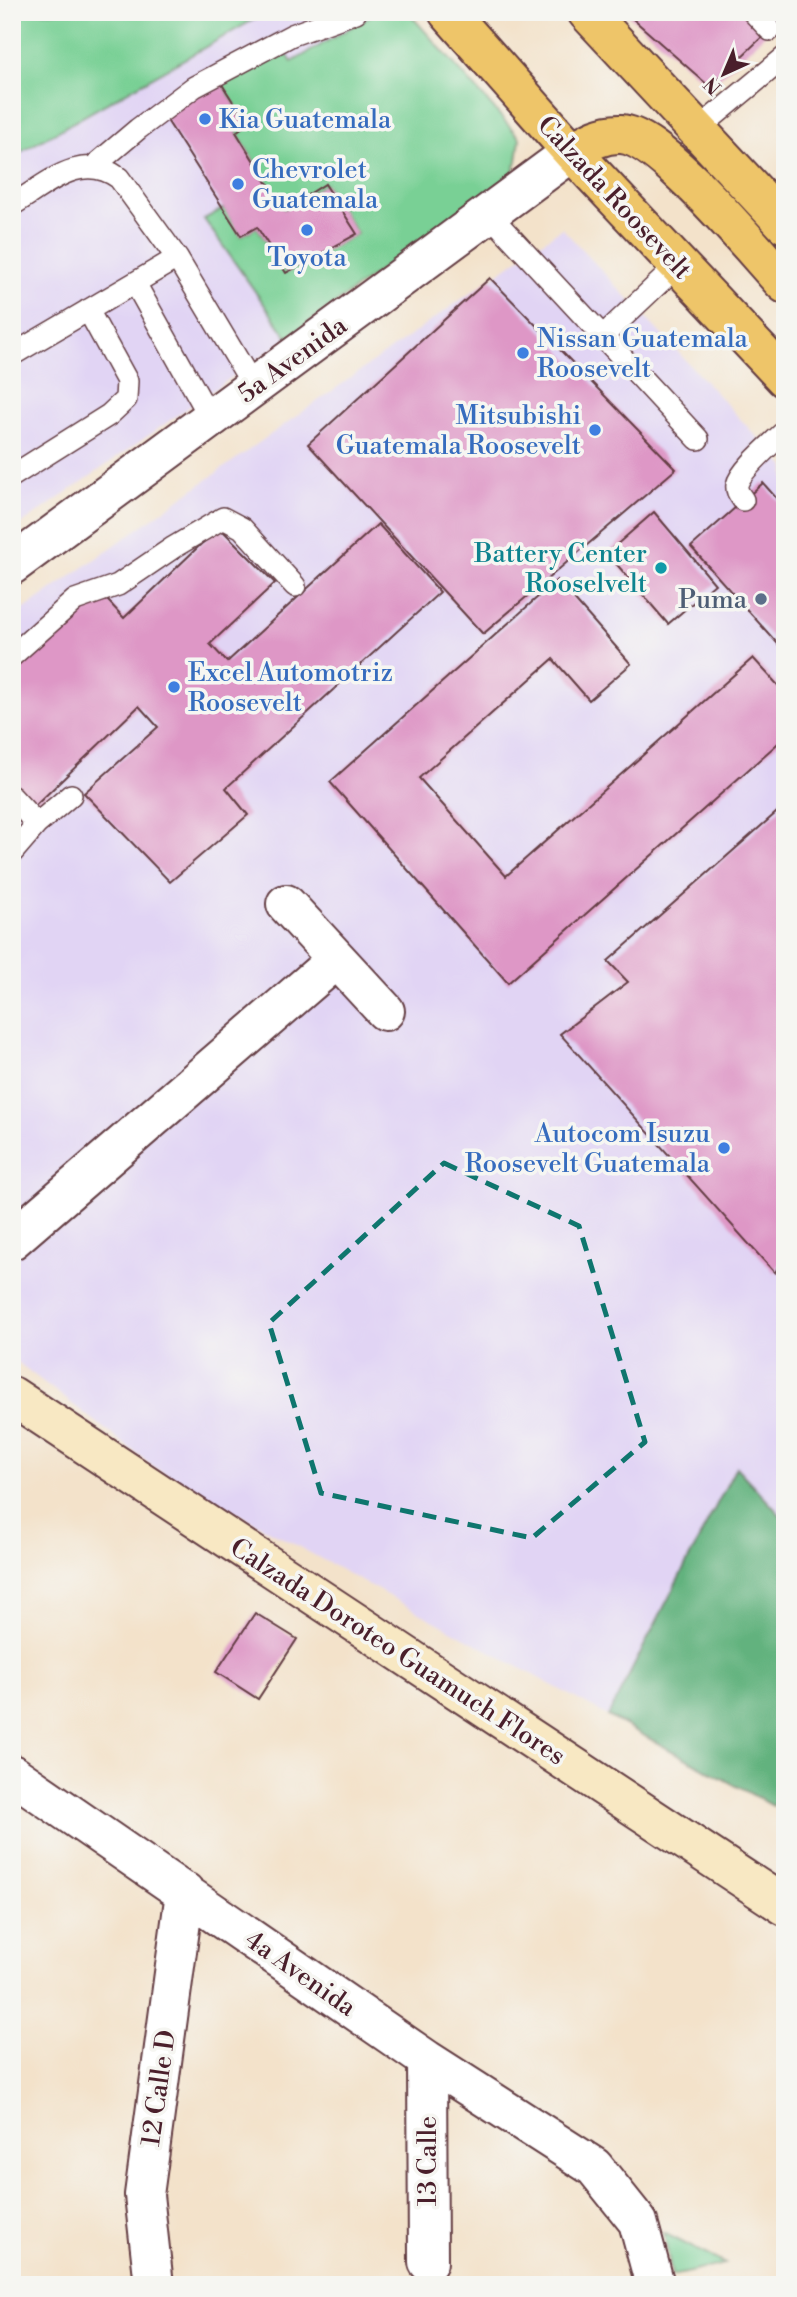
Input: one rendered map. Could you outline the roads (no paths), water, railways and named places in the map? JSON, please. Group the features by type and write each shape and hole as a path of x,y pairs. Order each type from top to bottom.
{"highway":[{"name":"Calzada Roosevelt","path":"448,12 572,152 785,378"},
{"path":"602,18 697,130 785,224"},
{"path":"572,152 592,140 622,134 650,146 674,164 785,284"}],"main road":[{"name":"Calzada Doroteo Guamuch Flores","path":"12,1396 785,1906"}],"street":[{"name":"5a Avenida","path":"12,565 572,152"},
{"path":"286,904 385,1011"},
{"path":"12,1240 337,959"},
{"name":"4a Avenida","path":"12,1774 427,2060 594,2167 638,2222 655,2285"},
{"name":"12 Calle D","path":"154,2285 144,2195 185,1892"},
{"name":"13 Calle","path":"427,2060 428,2262"}],"lane":[{"path":"93,167 138,128 194,88 292,35 356,12"},
{"path":"753,12 769,30"},
{"path":"697,130 785,57"},
{"path":"12,205 75,168 109,170 120,178 177,258 254,387"},
{"path":"489,214 698,439"},
{"path":"12,355 177,258"},
{"path":"603,336 678,265"},
{"path":"135,283 211,419"},
{"path":"12,476 109,415 126,399 127,381 88,310"},
{"path":"743,500 738,493 737,484 743,474 785,431"},
{"path":"14,650 75,600 118,585 183,541 223,518 242,528 295,586"},
{"path":"12,853 37,824 71,795"},
{"path":"12,797 37,824"}],"place":[{"name":"Kia Guatemala","path":"205,119"},
{"name":"Chevrolet Guatemala","path":"238,184"},
{"name":"Toyota","path":"307,230"},
{"name":"Nissan Guatemala Roosevelt","path":"523,353"},
{"name":"Mitsubishi Guatemala Roosevelt","path":"595,430"},
{"name":"Battery Center Rooselvelt","path":"661,568"},
{"name":"Puma","path":"761,599"},
{"name":"Excel Automotriz Roosevelt","path":"174,687"},
{"name":"Autocom Isuzu Roosevelt Guatemala","path":"724,1148"}]}
